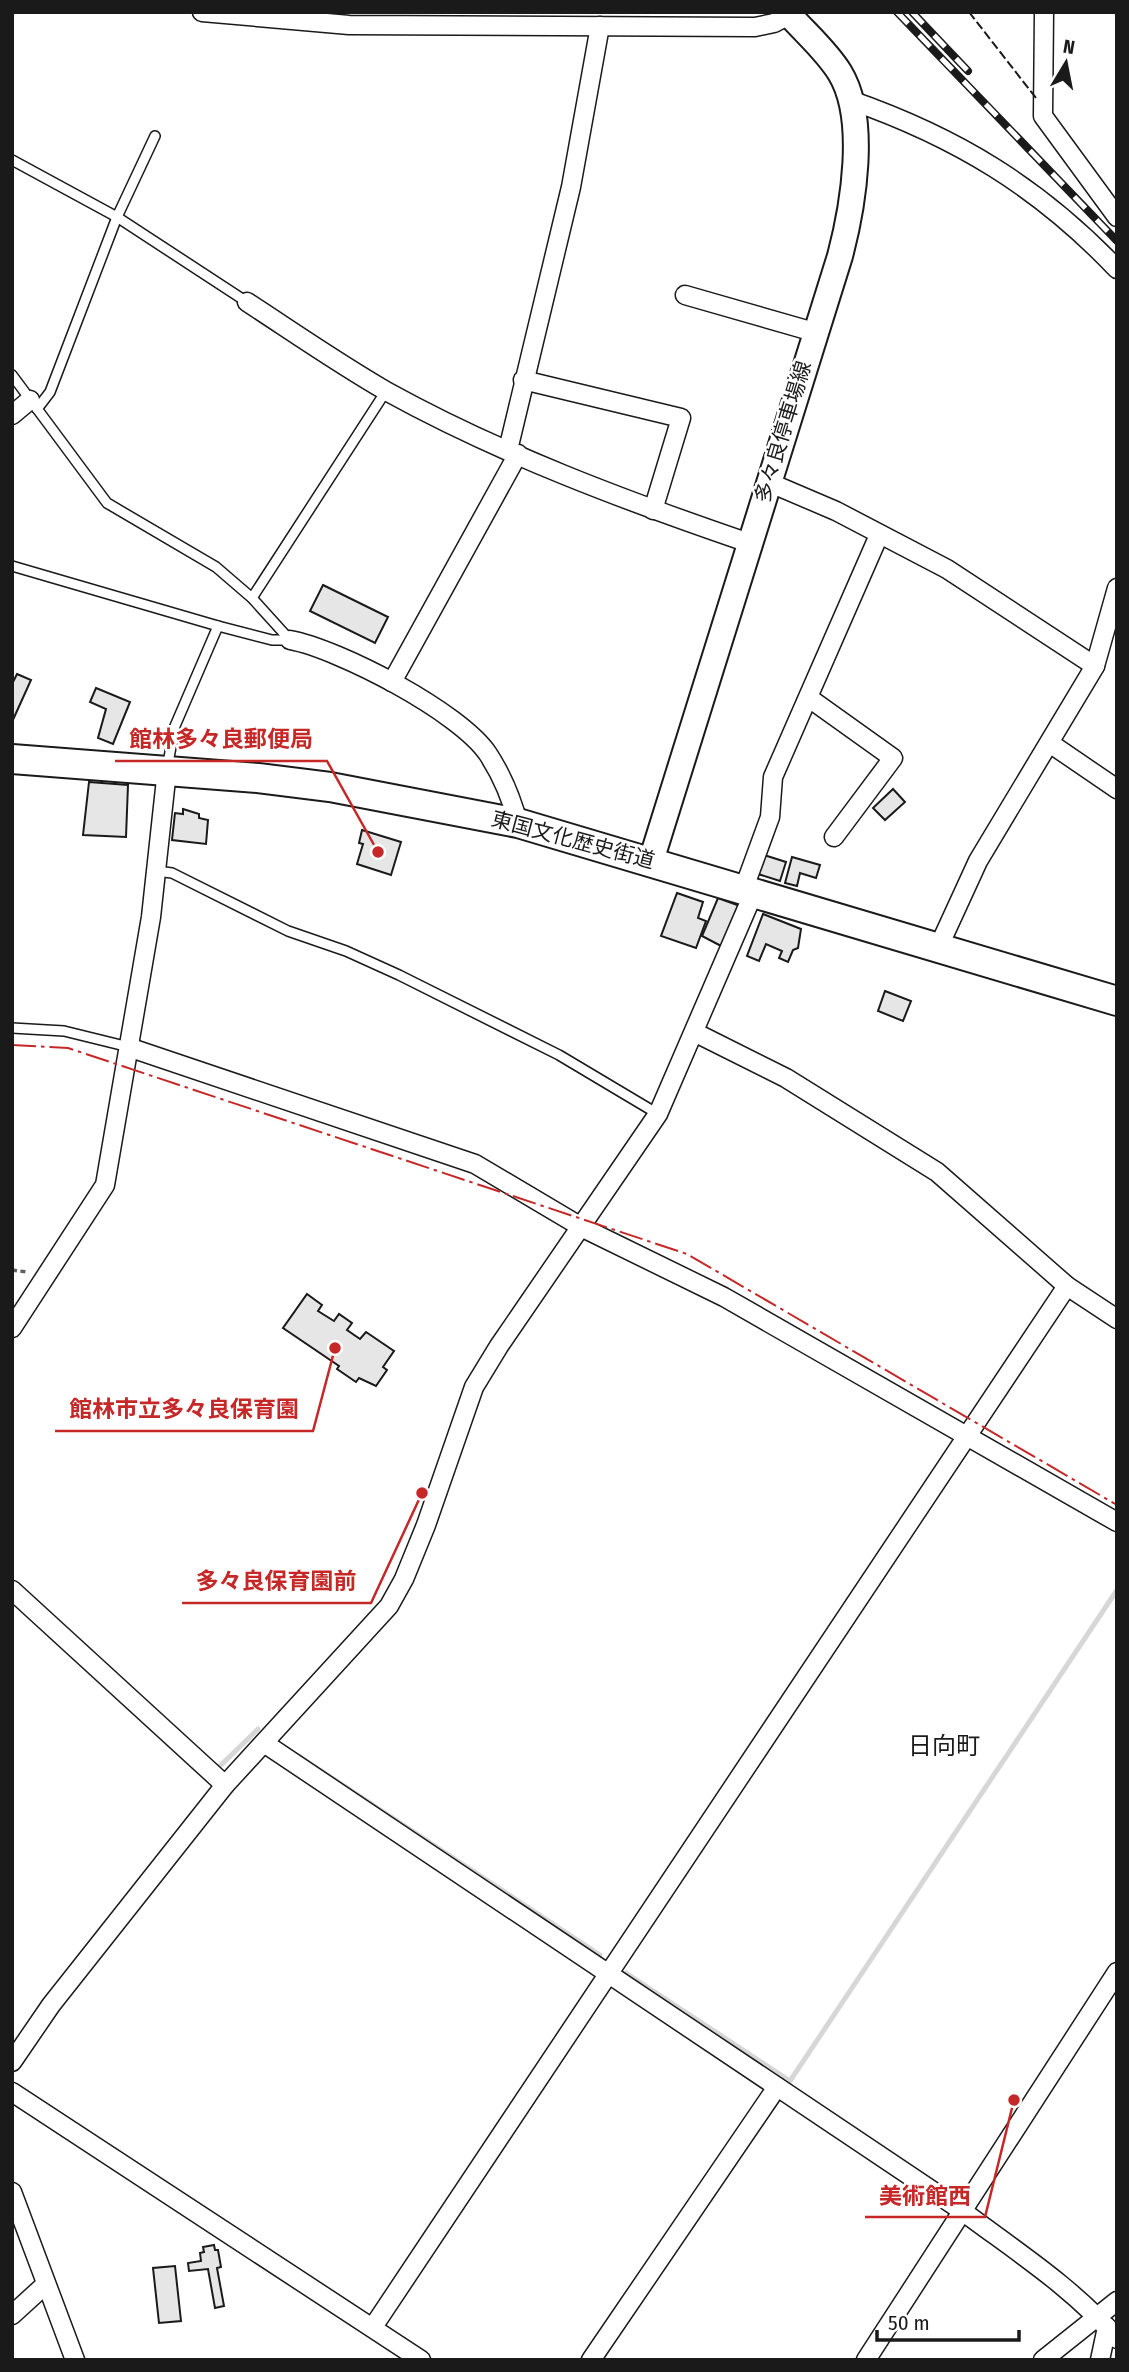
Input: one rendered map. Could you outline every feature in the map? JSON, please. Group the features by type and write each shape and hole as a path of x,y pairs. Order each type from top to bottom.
{"highway":[{"name":"東国文化歴史街道","path":"12,759 167,770 330,787 518,823 939,946 1117,1002"}],"main road":[{"name":"多々良停車場線","path":"651,861 814,332 840,257 852,201 855,152 850,100 845,82 831,60 788,14"}],"street":[{"path":"202,12 303,16 349,25 755,27 774,23 788,14"},
{"path":"1044,12 1043,116 1117,217"},
{"path":"392,682 513,452 523,380 571,187 600,26"},
{"path":"850,100 915,124 979,157 1058,211 1117,269"},
{"path":"685,295 814,332"},
{"path":"247,302 386,391 513,452 653,510 749,543"},
{"path":"523,380 681,418 653,510"},
{"path":"12,415 33,405"},
{"path":"768,482 836,511 947,569 1096,666"},
{"path":"12,2062 51,2005 225,1784 388,1606 404,1579 426,1525 474,1387 499,1346 583,1228 658,1114 694,1032 749,890 770,817 773,777 879,535"},
{"path":"939,946 978,860 1096,666 1117,588"},
{"path":"290,640 392,682 445,712 488,753 513,804 518,823"},
{"path":"809,698 893,758 834,836"},
{"path":"1051,744 1117,789"},
{"path":"12,1328 105,1185 131,1048 167,770"},
{"path":"694,1032 786,1078 937,1172 1067,1286 1117,1319"},
{"path":"131,1048 475,1164 583,1228 724,1297 1117,1522"},
{"path":"373,2327 1067,1286"},
{"path":"12,1590 225,1784"},
{"path":"264,1743 961,2210 1107,2327"},
{"path":"866,2360 1117,1972"},
{"path":"591,2360 777,2087"},
{"path":"12,2092 421,2360"},
{"path":"12,2192 75,2360"},
{"path":"12,2315 46,2284"},
{"path":"1100,2360 1107,2327 1117,2301"},
{"path":"1043,2360 1107,2327"}],"lane":[{"path":"33,405 50,392 117,217 155,136"},
{"path":"12,160 117,217 247,302"},
{"path":"12,375 107,503 216,567 252,598 290,640"},
{"path":"252,598 386,391"},
{"path":"12,566 218,626 272,640 290,640"},
{"path":"167,770 175,726 218,626"},
{"path":"156,871 172,873 288,931 346,951 399,975 559,1055 658,1114"},
{"path":"12,1028 64,1031 131,1048"}],"building":[{"path":"323,585 388,617 375,643 310,611"},
{"path":"17,674 31,680 12,722 12,684"},
{"path":"96,688 130,702 113,744 98,738 106,709 90,702"},
{"path":"89,782 128,785 126,837 83,835"},
{"path":"893,789 905,802 885,820 873,808"},
{"path":"183,809 208,820 206,844 172,840 175,813 183,814"},
{"path":"362,830 401,842 391,875 357,864 363,844 359,843"},
{"path":"764,855 786,862 780,881 758,874"},
{"path":"792,857 820,865 816,878 800,873 797,886 785,883"},
{"path":"677,893 703,902 698,918 706,921 696,948 661,936"},
{"path":"718,898 740,906 723,947 702,936"},
{"path":"763,914 801,929 798,948 793,950 788,962 779,958 782,951 766,944 759,961 747,956"},
{"path":"885,991 911,1001 903,1021 878,1011"},
{"path":"307,1294 322,1305 318,1311 334,1321 339,1314 352,1323 347,1330 360,1339 366,1332 394,1351 383,1367 387,1370 376,1386 359,1378 356,1382 337,1369 339,1366 283,1328"},
{"path":"214,2245 215,2250 218,2250 221,2267 217,2268 224,2306 215,2308 208,2269 189,2271 188,2263 201,2261 200,2253 204,2252 203,2247"},
{"path":"175,2266 181,2321 159,2323 153,2268"}],"waterway":[{"path":"626,1973 790,2081 1117,1590"},
{"path":"219,1767 258,1729"},
{"path":"300,1757 600,1955"}],"railway":[{"path":"897,12 1117,241"},
{"path":"912,12 968,71"}],"fence":[{"path":"969,12 1036,98"}],"power":[{"path":"12,1045 68,1048 687,1254 1117,1505"}],"place":[{"name":"館林多々良郵便局","path":"378,852"},
{"name":"館林市立多々良保育園","path":"335,1348"},
{"name":"多々良保育園前","path":"422,1493"},
{"name":"美術館西","path":"1014,2100"}],"district":[{"name":"日向町","path":"944,1746"}]}
